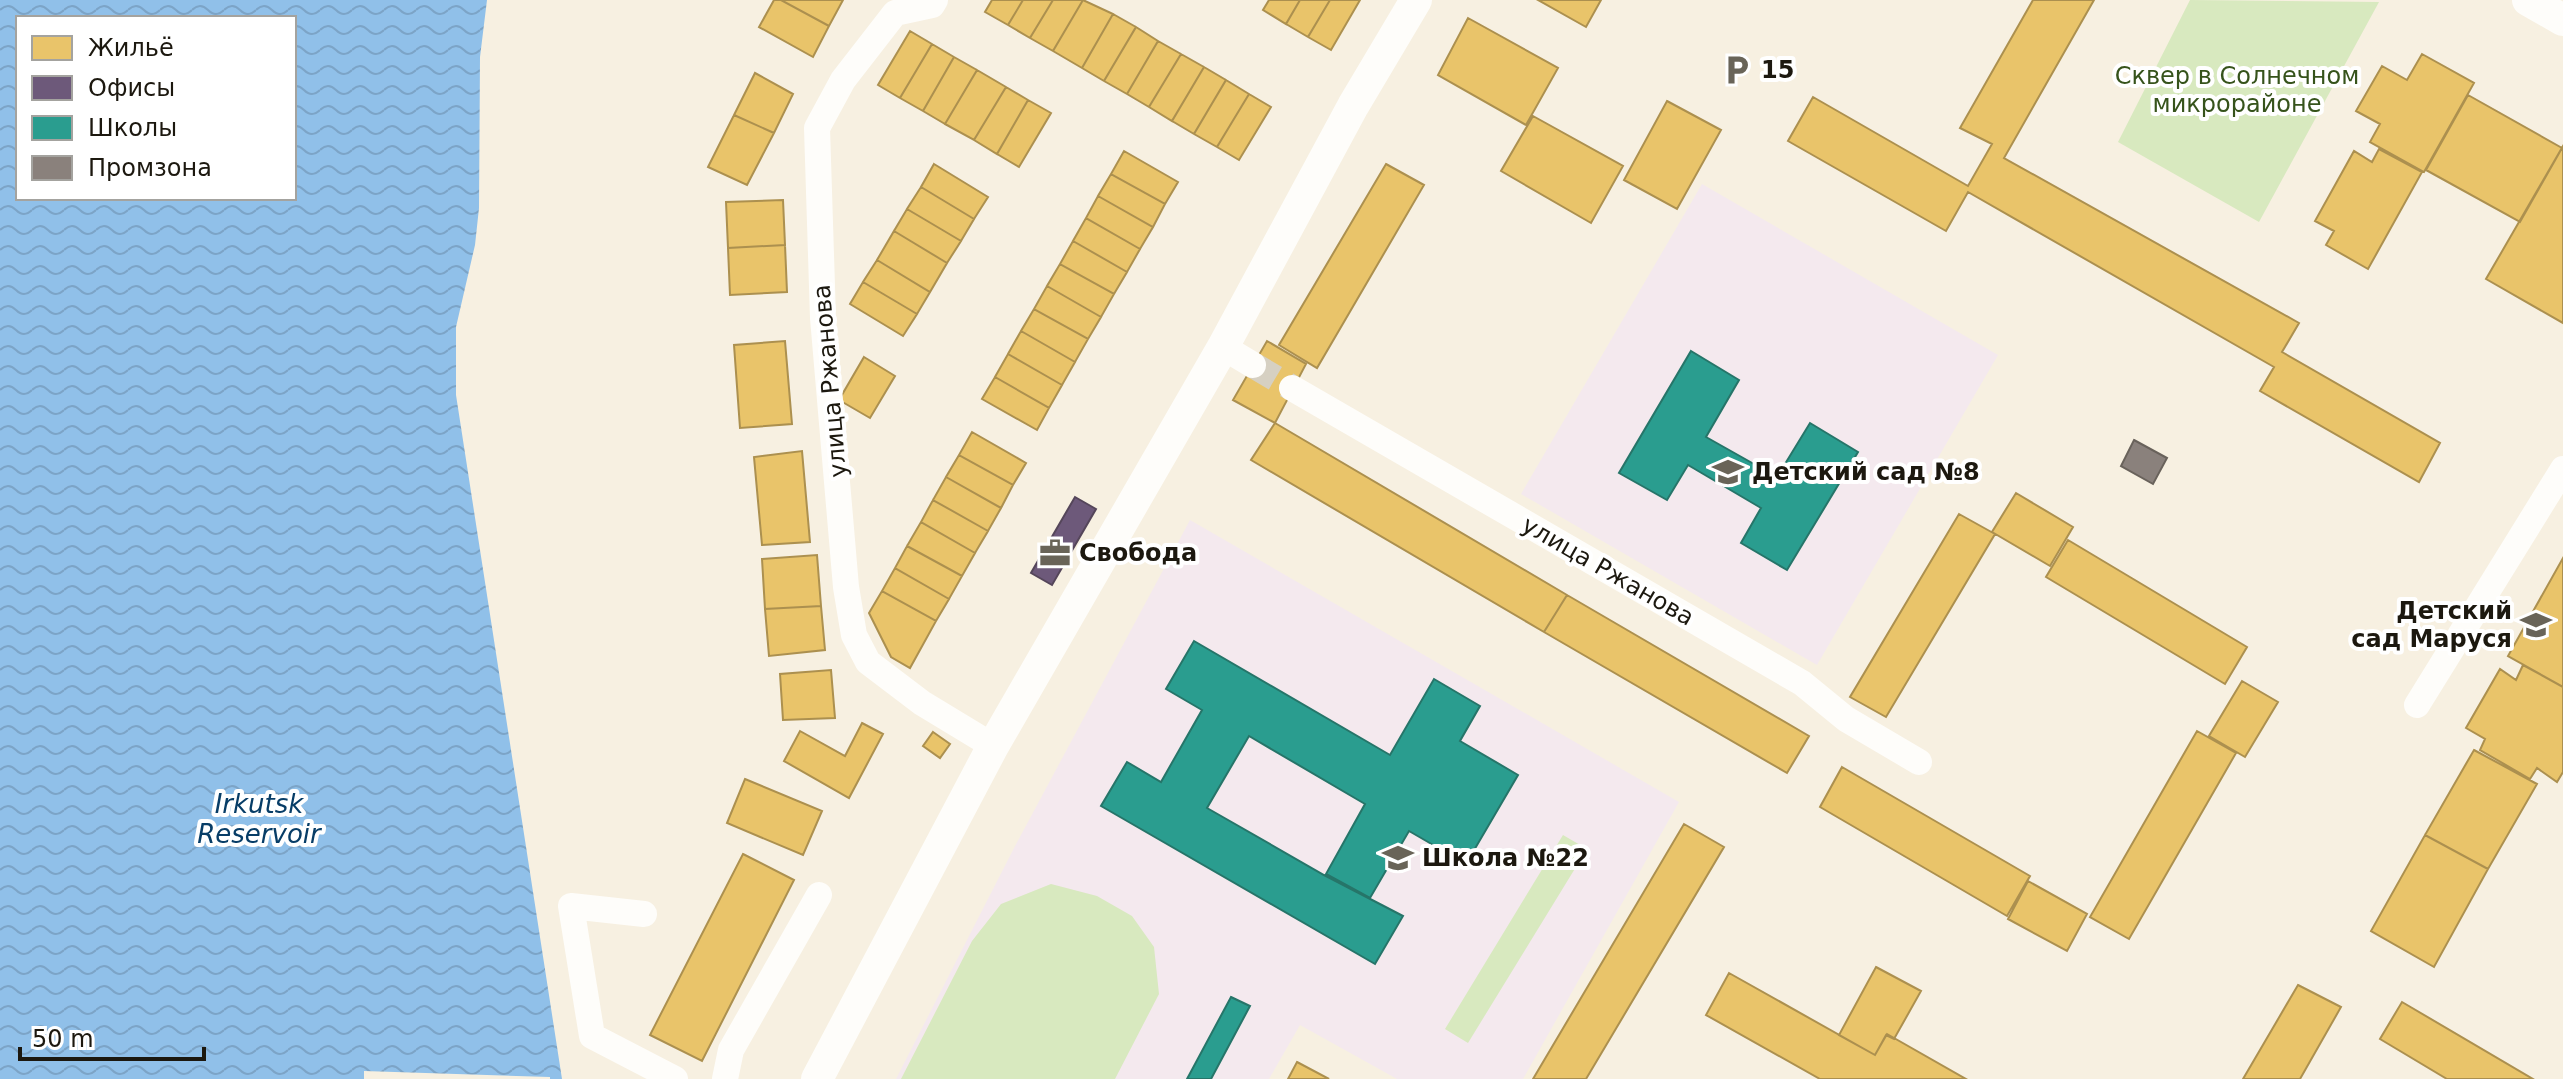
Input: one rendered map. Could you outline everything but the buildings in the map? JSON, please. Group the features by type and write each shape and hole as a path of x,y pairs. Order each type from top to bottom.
{"street":[{"name":"улица Ржанова","path":"935,0 932,5 895,13 843,80 817,128 823,318 846,587 854,635 868,662 922,703 993,746"},
{"path":"817,1079 993,746 1223,347 1353,106 1416,0"},
{"path":"2528,0 2563,20"},
{"path":"1223,347 1253,365"},
{"name":"улица Ржанова","path":"1292,388 1802,683 1846,719 1919,762"},
{"path":"2417,705 2563,469"},
{"path":"725,1079 731,1050 819,895"},
{"path":"644,914 571,906 592,1036 675,1079"}],"shaded area":[{"path":"1702,184 1998,355 1817,665 1521,494"},
{"path":"1190,520 1679,802 1523,1079 1397,1079 1300,1025 1269,1079 896,1079 1014,848"}],"green space":[{"name":"Сквер в Солнечном микрорайоне","path":"2190,0 2379,2 2259,222 2118,142"},
{"path":"1563,835 1587,849 1468,1043 1445,1029"},
{"path":"1051,884 1097,896 1132,916 1154,947 1159,994 1115,1079 901,1079 972,941 1001,904"}],"water":[{"name":"Irkutsk Reservoir","path":"0,0 487,0 480,57 479,208 475,245 456,327 456,395 562,1079 0,1079"}],"pier":[{"path":"364,1071 550,1077 550,1079 364,1079"}],"tunnel":[{"path":"1253,365 1292,388"}],"place":[{"name":"15","path":"1737,70"},
{"name":"Детский сад №8","path":"1728,472"},
{"name":"Свобода","path":"1055,553"},
{"name":"Детский сад Маруся","path":"2536,625"},
{"name":"Школа №22","path":"1398,858"}]}
